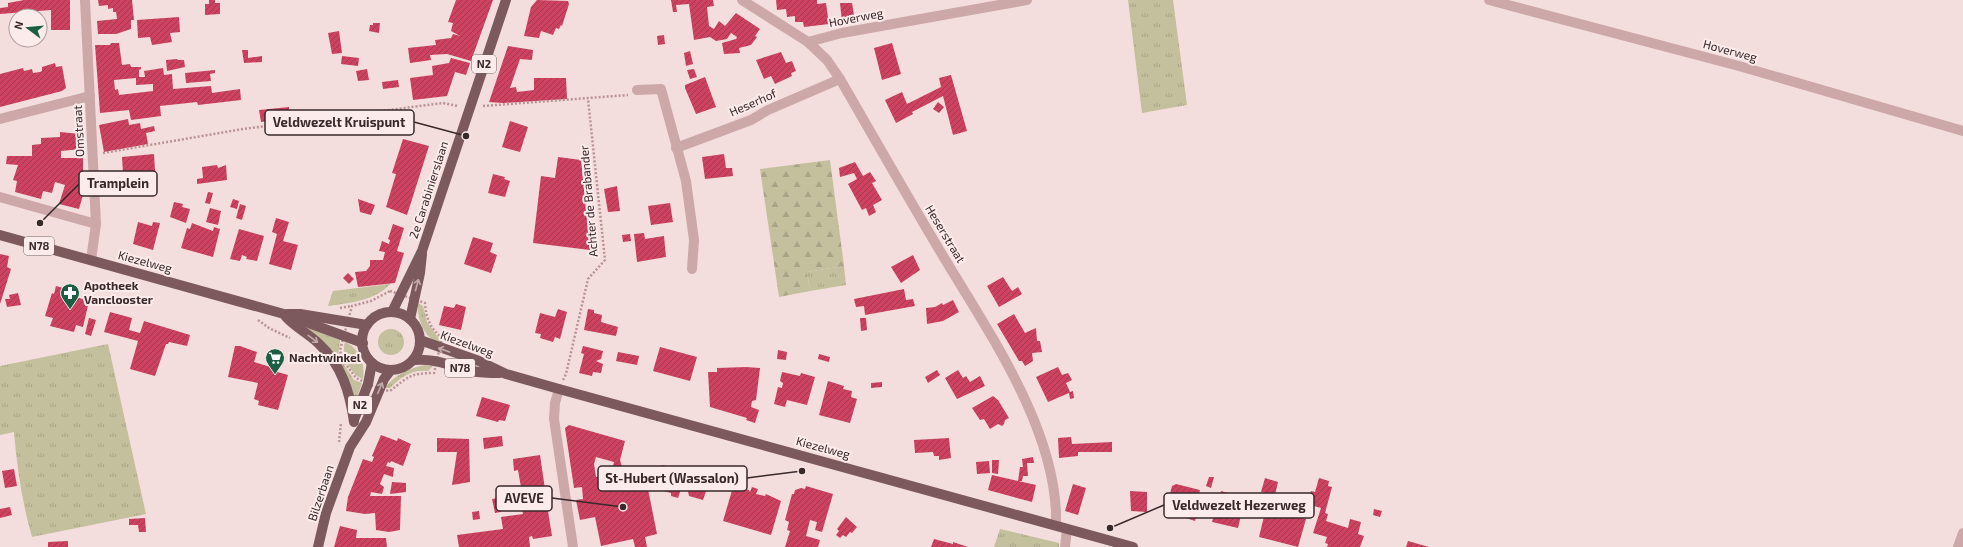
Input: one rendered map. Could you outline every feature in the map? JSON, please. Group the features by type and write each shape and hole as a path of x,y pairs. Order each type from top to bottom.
{"main road":[{"name":"2e Carabinierslaan","path":"392,312 422,251 506,0"},
{"name":"Kiezelweg","path":"0,235 284,314 362,343"},
{"name":"2e Carabinierslaan","path":"410,319 413,299 420,273 422,251"},
{"path":"392,312 401,314 410,319 418,329 420,340 419,350 414,360 405,367 390,371 372,363 366,355 362,343 367,325 379,315 392,312"},
{"name":"Kiezelweg","path":"284,314 300,314 347,323 367,325"},
{"path":"284,314 295,327 318,344 335,363 349,395 354,422"},
{"name":"Kiezelweg","path":"420,340 440,349 479,361 506,374 1133,547"},
{"name":"Kiezelweg","path":"414,360 437,361 474,371 506,374"},
{"name":"Bilzerbaan","path":"318,547 326,513 350,447 354,422 368,384 372,363"},
{"name":"Bilzerbaan","path":"350,447 366,422 379,389 390,371"}],"street":[{"name":"Omstraat","path":"85,0 96,224 91,260"},
{"name":"Heserstraat","path":"742,0 808,42 827,60 840,79 1007,364 1038,430 1052,482 1056,512 1056,525"},
{"name":"Hoverweg","path":"808,42 842,33 1027,0"},
{"name":"Hoverweg","path":"1489,0 1739,66 1963,131"},
{"name":"Heserhof","path":"676,148 751,120 768,110 840,79"},
{"path":"637,90 661,89 686,181 694,240 692,269"},
{"path":"0,119 90,96"},
{"path":"0,198 96,224"},
{"path":"559,389 555,403 554,419 573,547"},
{"path":"1065,547 1067,529"},
{"path":"1958,547 1963,533"}],"path":[{"path":"93,155 243,129 443,103 470,108 487,105 629,95 637,90"},
{"name":"Achter de Brabander","path":"559,389 566,374 588,279 605,260 588,98"},
{"path":"390,291 413,299 425,303 428,320 436,333 442,338 434,373 421,372 406,378 390,391 379,389 356,378 342,359 340,350 352,306 371,301 390,291"},
{"path":"254,317 269,328 295,340"},
{"path":"338,446 341,419"}],"green space":[{"path":"1128,0 1173,0 1187,105 1142,113"},
{"path":"830,160 844,266 807,272 810,291 779,297 760,169"},
{"path":"844,266 846,285 810,291 807,272"},
{"path":"390,284 384,290 369,298 328,306 333,291"},
{"path":"418,303 423,306 427,322 440,340 439,344 425,332 420,321"},
{"path":"297,324 340,340 338,357 335,356"},
{"path":"391,329 400,333 404,342 400,351 391,355 382,351 378,342 382,333"},
{"path":"345,342 354,348 360,357 363,368 363,379 354,373 348,364 344,352"},
{"path":"108,344 146,514 32,537 20,485 14,432 0,435 0,366"},
{"path":"341,363 343,363 354,380 362,383 355,403 346,374"},
{"path":"425,365 433,366 428,371 417,371 407,375 398,380 390,388 385,388 393,379 403,373"},
{"path":"1000,529 1059,543 1059,547 994,547"}],"building":[{"path":"24,0 70,0 70,30 51,30 51,10 48,10 48,8 8,8 8,13 0,14 0,8 8,7 8,3"},
{"path":"98,0 132,0 134,20 131,20 131,29 116,34 98,34 97,21 117,19 116,12 113,12 113,8 108,9 108,5 99,6"},
{"path":"209,0 215,0 215,3 220,3 220,14 205,15 205,4 209,4"},
{"path":"456,0 493,0 471,61 447,54 430,55 431,60 410,63 408,48 436,45 435,40 451,38 453,34 460,36 451,31 453,23 448,22"},
{"path":"537,0 568,1 569,4 562,26 561,25 559,29 556,28 553,35 541,31 539,38 524,36 531,7"},
{"path":"671,0 713,0 714,6 707,7 709,26 714,29 719,21 725,26 736,13 760,29 755,36 757,37 751,45 739,48 740,53 724,54 722,43 736,39 737,37 731,33 727,39 716,41 710,37 694,40 689,4 676,5 677,12 673,12"},
{"path":"776,0 817,0 817,4 826,3 829,24 804,27 803,22 795,22 795,16 787,17 786,9 777,10"},
{"path":"840,3 852,3 854,15 849,15 850,21 842,22"},
{"path":"179,17 180,32 170,33 172,42 152,45 150,37 138,38 137,20"},
{"path":"373,23 380,23 379,33 369,31 370,25 373,25"},
{"path":"339,31 342,53 332,54 328,33"},
{"path":"664,35 665,44 658,45 657,36"},
{"path":"111,43 119,43 122,65 130,64 131,67 141,67 139,70 139,77 145,77 144,71 163,68 164,75 172,74 173,89 211,86 212,93 240,89 241,100 198,105 197,102 160,106 161,116 131,120 129,110 100,113 95,45 110,45","holes":["136,78 136,85 153,84 153,91 119,95 118,89 115,90 114,80"]},
{"path":"892,43 901,74 882,80 874,48"},
{"path":"508,46 533,50 532,60 520,59 510,88 516,87 517,92 534,90 534,78 566,78 567,99 503,103 489,102"},
{"path":"242,50 248,50 248,58 262,56 262,62 244,63"},
{"path":"690,51 693,64 686,66 684,53"},
{"path":"781,52 786,63 792,61 796,71 791,73 792,76 775,84 771,76 764,79 756,60"},
{"path":"342,56 359,58 358,66 341,64"},
{"path":"451,58 470,63 466,75 455,72 447,96 413,100 410,78 433,75 432,66 449,63"},
{"path":"166,60 184,60 185,67 167,71"},
{"path":"55,63 56,67 62,66 66,88 62,91 0,107 0,74 23,68 24,71 32,69 33,73 40,72 42,71 42,67"},
{"path":"367,69 369,80 358,81 356,71"},
{"path":"694,69 697,77 690,79 687,70"},
{"path":"215,70 215,73 210,74 211,81 186,83 185,73"},
{"path":"951,75 967,131 953,135 943,96 912,112 913,114 896,123 885,100 902,92 907,104 941,87 939,78"},
{"path":"705,77 716,107 696,114 685,85"},
{"path":"398,80 399,87 383,89 382,82"},
{"path":"938,102 944,107 939,113 933,109"},
{"path":"289,107 289,118 261,122 259,110"},
{"path":"128,119 129,125 140,123 141,129 154,126 155,131 146,133 148,144 104,152 99,125"},
{"path":"510,121 528,127 520,152 502,147"},
{"path":"60,132 80,134 81,149 61,151 61,158 83,158 83,195 79,209 59,204 65,185 55,182 52,193 43,191 41,199 15,192 17,181 13,180 18,165 6,164 7,156 32,156 32,145 41,144 41,138 60,137"},
{"path":"403,139 429,146 407,215 386,207 396,174 392,173"},
{"path":"154,154 156,187 135,188 134,177 131,174 123,174 122,157"},
{"path":"724,154 726,168 732,168 733,176 705,179 702,157"},
{"path":"558,157 581,160 590,250 533,243 541,176 555,178"},
{"path":"855,162 863,176 870,172 876,181 872,183 882,200 873,205 876,212 869,216 866,208 862,210 848,184 857,179 854,173 840,177 839,168"},
{"path":"217,165 218,168 226,165 227,180 197,184 197,179 203,178 202,167"},
{"path":"493,174 505,177 504,179 510,181 505,197 488,193"},
{"path":"617,186 620,211 608,212 604,189"},
{"path":"208,192 213,193 210,204 205,203"},
{"path":"233,199 239,201 237,209 230,207"},
{"path":"358,199 375,205 371,215 360,212"},
{"path":"174,202 183,204 182,207 190,209 186,223 170,217"},
{"path":"670,203 673,222 651,225 648,206"},
{"path":"240,204 246,206 242,220 236,218"},
{"path":"210,208 221,211 218,225 206,222"},
{"path":"276,218 289,222 283,241 298,245 291,270 269,264 277,234 272,232"},
{"path":"138,222 152,226 153,222 160,223 153,250 133,244"},
{"path":"192,223 213,231 214,227 220,229 213,257 181,248 187,228 190,229"},
{"path":"393,224 404,228 397,251 404,253 395,283 358,287 355,272 366,271 370,266 370,260 383,260 385,252 379,251 382,241 389,244 390,240 388,239"},
{"path":"239,229 264,236 257,261 246,259 247,257 242,255 240,261 230,259"},
{"path":"644,233 645,239 664,236 666,257 637,262 634,234"},
{"path":"630,234 631,241 623,242 622,235"},
{"path":"473,237 493,243 490,252 497,255 491,273 464,264"},
{"path":"0,254 9,256 7,267 11,269 0,304"},
{"path":"913,255 920,270 901,283 891,267"},
{"path":"348,273 354,279 349,284 343,278"},
{"path":"1003,277 1012,291 1018,287 1022,294 999,307 987,286"},
{"path":"56,286 74,291 72,299 75,300 76,297 89,301 83,327 76,325 74,332 50,326 53,318 45,316 52,293 54,294"},
{"path":"904,289 906,300 913,299 915,306 865,315 864,306 856,307 854,299"},
{"path":"18,293 21,305 7,307 5,299 10,299 9,295"},
{"path":"953,300 959,312 943,321 927,324 926,308 935,307 942,303 943,305"},
{"path":"456,304 466,307 461,330 439,325 444,306 454,308"},
{"path":"558,309 567,312 560,339 555,337 553,342 540,338 541,334 535,333 540,313 555,317"},
{"path":"588,309 594,310 594,313 602,315 601,322 618,327 616,336 584,330"},
{"path":"110,312 132,318 129,330 140,333 144,321 190,335 187,346 169,342 166,344 155,376 130,369 138,341 104,332"},
{"path":"1014,314 1025,333 1036,328 1037,341 1040,341 1042,352 1032,353 1033,361 1025,366 1022,361 1019,361 997,324"},
{"path":"89,318 96,320 91,336 85,334"},
{"path":"860,318 866,318 867,330 861,331"},
{"path":"235,346 240,346 257,352 254,362 274,368 274,371 288,375 278,410 258,405 259,401 254,399 258,383 228,377"},
{"path":"583,346 603,351 601,359 596,361 603,364 601,373 593,372 592,376 579,373 584,354 581,353"},
{"path":"660,347 697,357 690,381 653,371"},
{"path":"778,350 787,352 786,360 777,359"},
{"path":"618,352 639,356 637,365 616,361"},
{"path":"819,354 830,357 829,362 818,359"},
{"path":"1058,367 1062,375 1068,373 1072,380 1066,383 1070,392 1073,391 1074,398 1070,399 1069,393 1048,402 1036,377"},
{"path":"717,368 760,368 756,400 752,401 751,407 759,410 755,423 746,420 747,418 710,407 708,372 717,372"},
{"path":"937,370 940,375 928,383 925,377"},
{"path":"958,370 963,378 966,376 970,382 980,376 985,386 957,399 945,378"},
{"path":"782,372 800,376 801,373 815,377 807,405 787,400 785,407 774,404 778,387 782,388 783,383 780,381"},
{"path":"828,381 844,386 843,389 852,391 851,397 857,399 850,423 819,415"},
{"path":"882,382 882,387 871,388 871,383"},
{"path":"993,396 998,400 1009,418 1005,420 1002,426 998,424 990,429 984,419 980,420 972,408"},
{"path":"482,397 510,405 505,421 499,420 498,422 476,416"},
{"path":"569,425 625,441 620,460 622,467 635,466 636,468 644,469 657,534 645,537 647,547 635,547 633,539 601,546 595,517 580,520 576,500 583,499 582,487 574,488 565,428","holes":["596,457 614,462 611,474 596,477 594,464"]},
{"path":"381,435 397,441 398,438 411,444 403,466 391,461 390,463 388,462 386,466 394,468 393,477 384,474 380,484 384,487 382,494 371,492 370,496 401,496 400,530 389,532 376,530 375,513 365,514 346,511 348,497 363,459 372,462 374,457 372,456"},
{"path":"502,436 503,446 484,449 483,438"},
{"path":"1071,437 1072,444 1112,442 1112,452 1078,452 1078,456 1059,458 1058,438"},
{"path":"437,438 469,439 470,482 452,485 457,452 437,452"},
{"path":"949,438 951,458 939,460 939,456 934,456 933,452 915,453 914,440"},
{"path":"540,455 545,489 537,491 537,493 522,493 518,470 514,471 513,459"},
{"path":"1033,457 1034,463 1027,463 1028,476 1023,476 1022,481 1018,481 1020,467 1023,467 1022,459"},
{"path":"992,460 999,460 998,474 992,473"},
{"path":"989,461 990,473 977,474 976,462"},
{"path":"662,465 711,477 703,500 689,496 688,491 681,489 678,498 671,496 671,493 656,489 655,485"},
{"path":"14,469 17,486 5,488 2,471"},
{"path":"992,475 1036,485 1032,502 988,490"},
{"path":"1209,477 1214,477 1211,488 1206,486"},
{"path":"1265,478 1278,482 1275,495 1261,492"},
{"path":"1319,478 1329,481 1328,486 1332,487 1325,513 1328,514 1326,521 1348,528 1350,519 1361,522 1358,534 1364,536 1360,547 1327,547 1328,544 1325,543 1327,537 1313,533 1321,508 1307,504 1311,491 1315,492"},
{"path":"392,482 406,483 406,492 390,494"},
{"path":"1073,484 1086,488 1078,515 1065,511"},
{"path":"1176,484 1200,490 1197,502 1200,503 1195,521 1186,518 1187,515 1166,509 1172,486"},
{"path":"806,486 833,494 822,532 815,530 817,522 810,520 806,536 820,540 818,547 785,547 790,531 787,530 789,522 785,520 792,494 794,494 795,490 801,488 805,489"},
{"path":"733,487 741,490 741,487 749,490 750,492 752,487 758,489 756,494 765,496 766,494 781,501 771,535 723,521"},
{"path":"1130,491 1147,492 1147,512 1131,511"},
{"path":"1221,491 1245,498 1238,528 1212,522"},
{"path":"509,496 511,503 500,505 501,512 495,513 492,499"},
{"path":"547,505 552,536 533,539 532,536 529,537 530,547 459,547 457,535 503,529 501,517 523,514 522,509"},
{"path":"10,507 12,515 0,518 0,509"},
{"path":"1266,508 1306,519 1298,547 1259,537"},
{"path":"1374,509 1382,511 1380,517 1373,515"},
{"path":"479,511 480,519 473,520 472,512"},
{"path":"846,517 857,527 846,537 843,535 840,538 836,535 839,531 837,529"},
{"path":"145,518 146,532 139,532 138,525 129,525 129,519"},
{"path":"340,526 357,530 356,538 386,538 387,547 334,547"},
{"path":"934,539 953,544 953,542 968,547 931,547"},
{"path":"68,541 68,547 48,547 48,542"},
{"path":"1408,541 1429,547 1406,547"}],"place":[{"name":"Veldwezelt Kruispunt","path":"466,136"},
{"name":"Tramplein","path":"40,223"},
{"name":"Apotheek Vanclooster","path":"70,310"},
{"name":"Nachtwinkel","path":"275,375"},
{"name":"St-Hubert (Wassalon)","path":"802,471"},
{"name":"AVEVE","path":"623,507"},
{"name":"Veldwezelt Hezerweg","path":"1110,528"}]}
